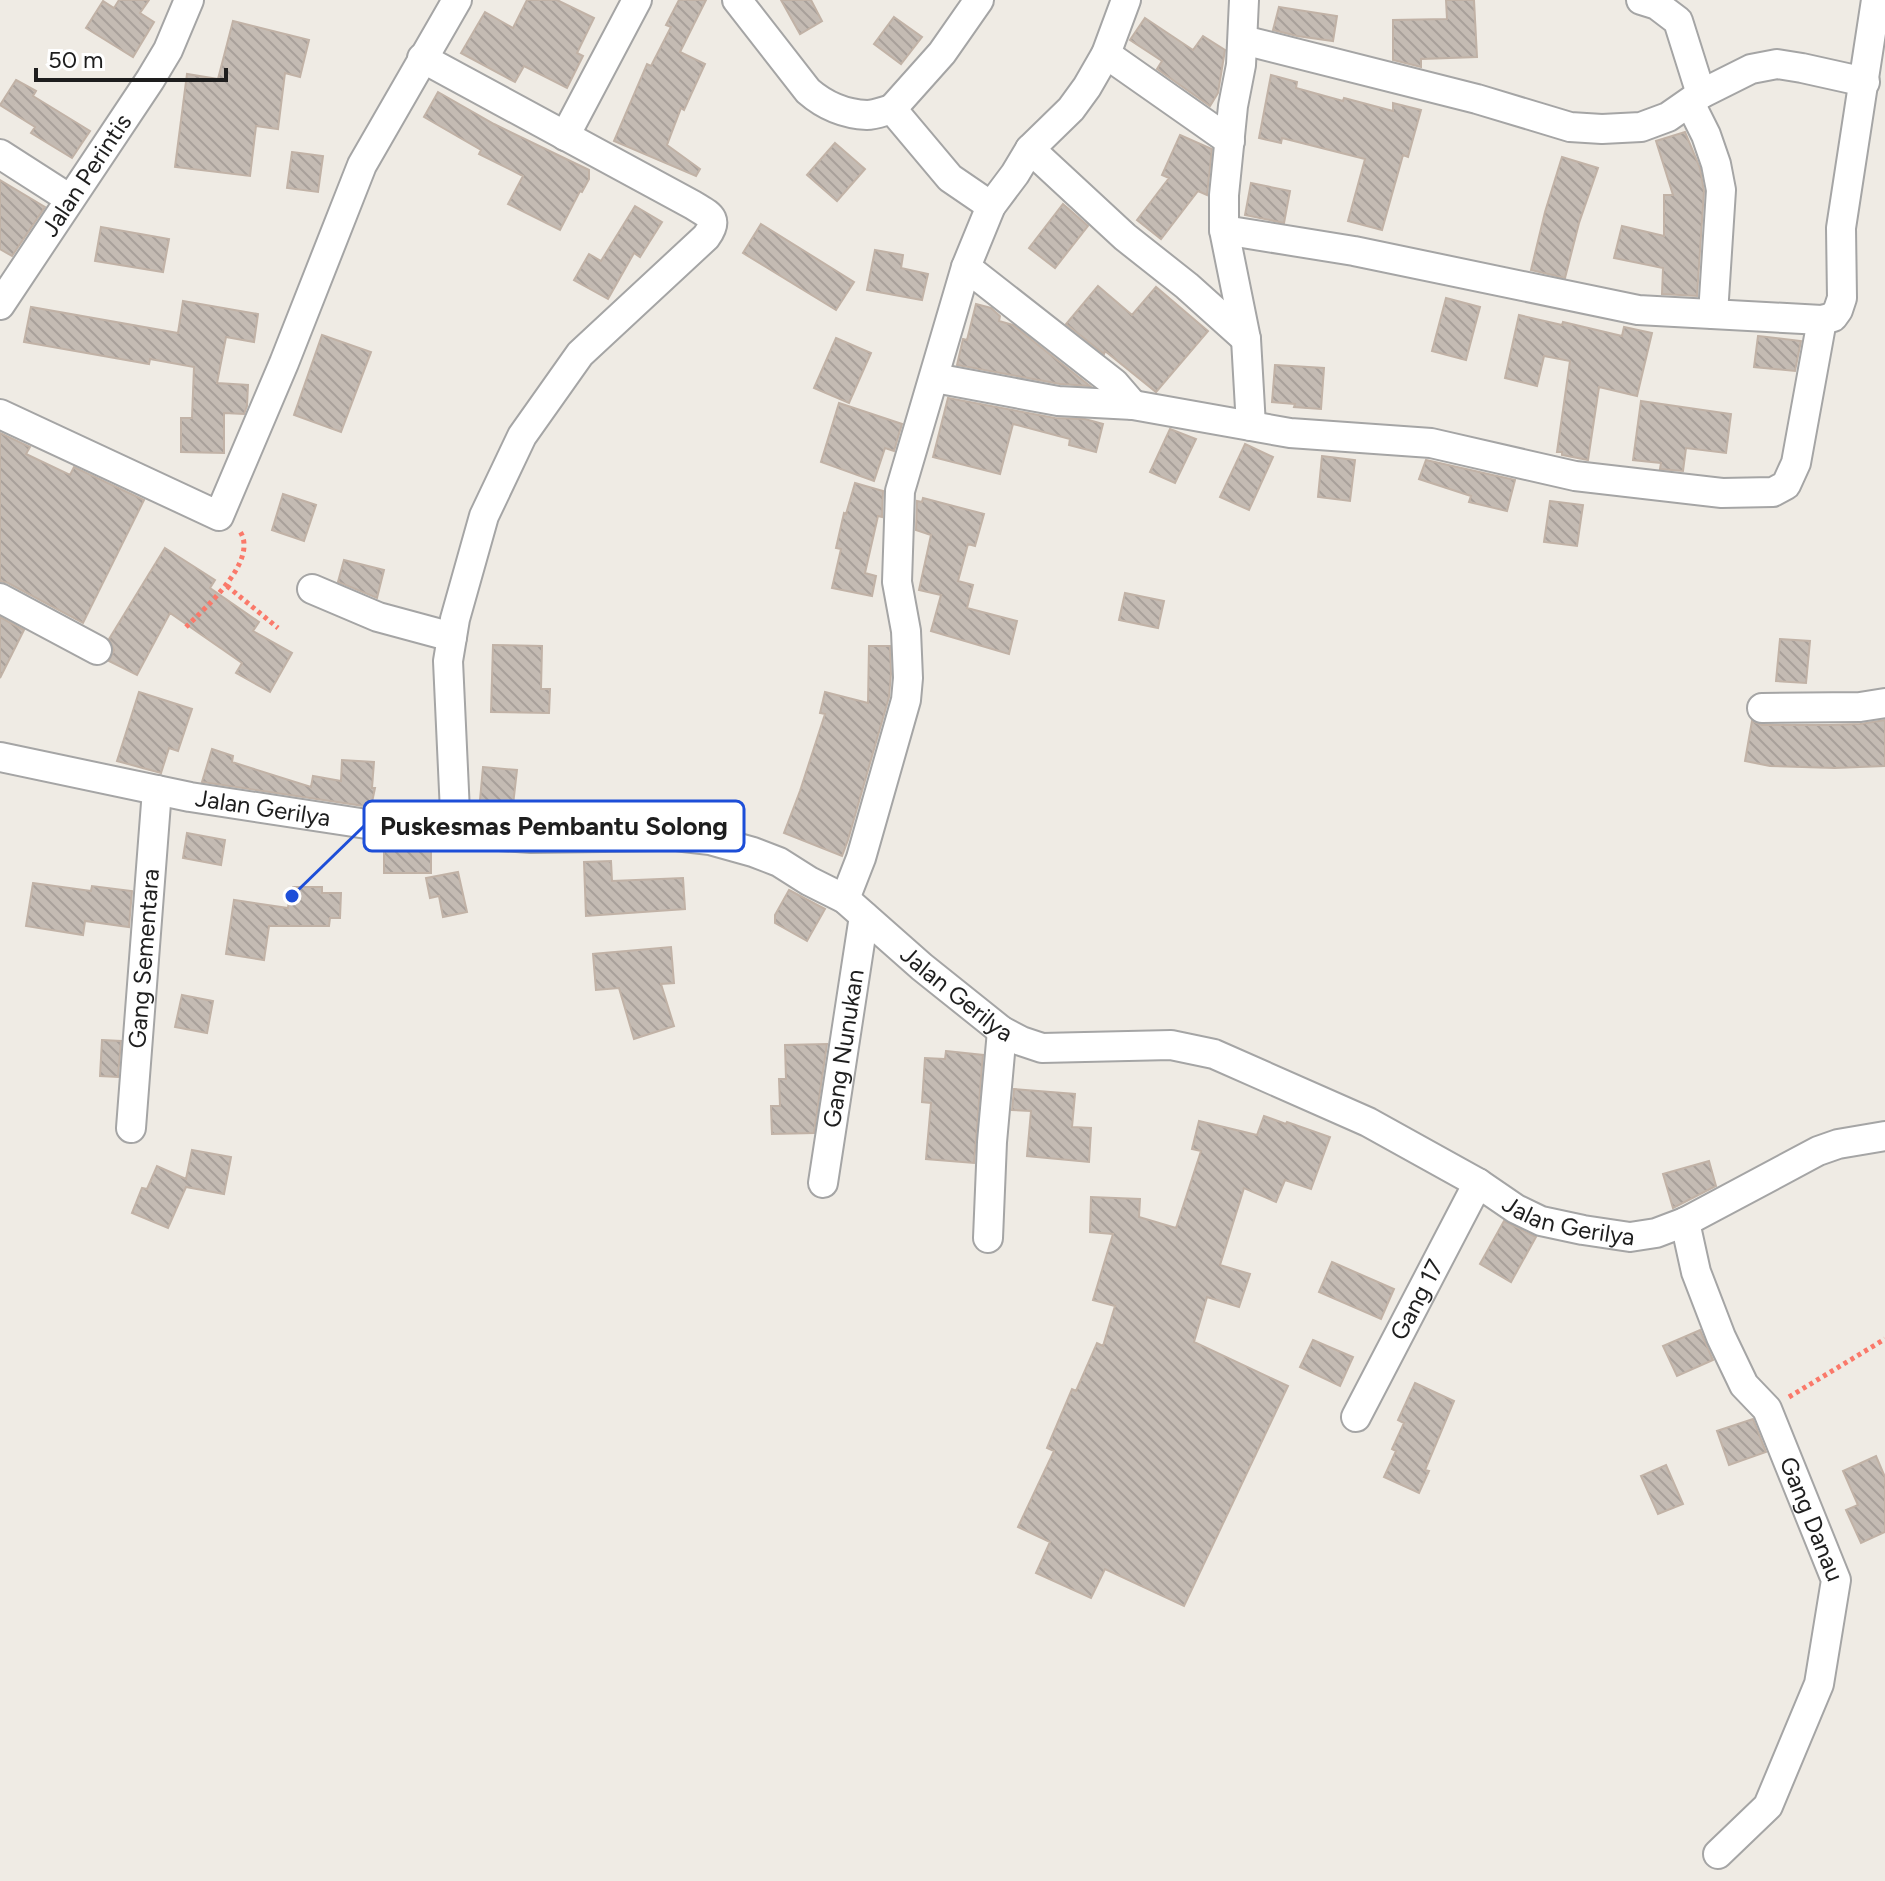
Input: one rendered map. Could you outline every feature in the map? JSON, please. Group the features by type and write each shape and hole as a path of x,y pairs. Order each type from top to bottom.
{"street":[{"name":"Jalan Perintis","path":"0,305 162,60 189,0"},
{"path":"0,414 219,516 284,363 362,165 457,0"},
{"path":"565,136 637,0"},
{"path":"737,0 808,91 839,110 869,115 892,109 942,53 979,0"},
{"name":"Gang Nunukan","path":"823,1183 861,858 906,700 906,631 897,582 900,491 966,267 991,206 1030,149 1071,109 1087,87 1106,54 1126,0"},
{"path":"1244,0 1239,80 1233,106 1224,195 1224,230 1246,339 1251,426"},
{"path":"1224,230 1354,251 1638,310 1822,320 1833,317 1842,298 1841,228 1876,0"},
{"path":"1651,2 1678,21 1695,98 1716,164 1721,190 1713,314"},
{"path":"1243,40 1477,99 1570,127 1641,127 1668,117 1695,98 1751,69 1777,64 1865,82"},
{"path":"1106,54 1230,141"},
{"path":"422,58 693,205 711,217 713,222 706,237 580,354 522,436 484,516 455,619 448,661 456,834"},
{"path":"892,109 950,178 991,206"},
{"path":"1030,149 1125,237 1187,286 1246,339"},
{"path":"0,154 70,199"},
{"path":"966,267 1114,383 1133,405"},
{"path":"935,378 1058,401 1133,405 1290,433 1431,443 1575,476 1722,493 1773,492 1786,485 1796,463 1822,320"},
{"path":"312,589 378,617 452,637"},
{"path":"0,598 97,650"},
{"path":"1762,708 1860,707 1885,703"},
{"name":"Jalan Gerilya","path":"0,757 190,797 406,830 531,838 675,836 710,840 753,852 779,862 855,907 922,967 1002,1031 1021,1041 1042,1048 1171,1045 1214,1054 1368,1122 1541,1221 1583,1230 1630,1237 1656,1233 1685,1222 1818,1151 1838,1144 1885,1136"},
{"name":"Gang Sementara","path":"131,1128 157,790"},
{"path":"988,1238 992,1142 1002,1031"},
{"name":"Gang 17","path":"1356,1417 1478,1183"},
{"name":"Gang Danau","path":"1685,1222 1696,1272 1721,1337 1744,1385 1767,1409 1836,1580 1819,1684 1768,1806 1718,1854"}],"path":[{"path":"186,627 227,586 244,551 244,537 234,524 219,516"},
{"path":"227,586 278,628"},
{"path":"1767,1409 1885,1339"}],"building":[{"path":"119,0 149,0 140,13 154,22 133,57 86,28 103,1 114,8"},
{"path":"527,0 557,0 594,18 577,53 583,56 567,88 524,66 515,82 461,53 485,12 513,28"},
{"path":"679,0 706,0 680,52 705,64 684,110 681,108 667,145 700,169 696,176 614,141 647,64 651,66 671,27 666,25"},
{"path":"781,0 811,0 822,21 800,34"},
{"path":"1446,0 1474,0 1477,57 1421,59 1421,67 1393,60 1393,20 1447,19"},
{"path":"1279,7 1337,16 1333,41 1273,30"},
{"path":"894,17 922,37 901,64 874,44"},
{"path":"1145,18 1193,50 1203,36 1225,50 1218,93 1210,106 1157,69 1162,61 1130,40"},
{"path":"233,21 309,40 300,77 285,73 278,129 256,126 250,176 175,167 187,74 218,79"},
{"path":"1271,75 1297,82 1296,88 1343,101 1344,98 1393,111 1393,103 1421,110 1408,157 1403,155 1382,230 1348,221 1365,159 1282,138 1281,143 1259,138"},
{"path":"16,80 36,91 33,96 90,131 72,158 31,133 35,127 0,105"},
{"path":"438,92 494,124 589,170 589,179 560,230 508,204 523,176 479,154 481,150 424,117"},
{"path":"1685,132 1700,168 1704,191 1697,296 1662,294 1663,268 1614,258 1622,226 1664,236 1664,195 1673,195 1656,141"},
{"path":"1180,135 1212,149 1207,195 1198,191 1161,239 1137,220 1169,178 1162,175"},
{"path":"835,143 865,169 837,201 807,175"},
{"path":"292,152 323,156 318,192 287,188"},
{"path":"1562,157 1598,168 1565,278 1531,270"},
{"path":"0,180 45,207 12,256 0,249"},
{"path":"1251,183 1290,191 1284,223 1245,215"},
{"path":"1063,204 1088,226 1055,268 1029,248"},
{"path":"635,206 662,222 640,257 634,253 608,299 574,280 589,254 601,261"},
{"path":"761,224 854,282 836,310 743,253"},
{"path":"101,227 169,239 163,272 95,261"},
{"path":"875,250 903,255 901,268 928,274 922,300 867,290"},
{"path":"1098,286 1132,315 1156,287 1208,331 1156,392 1066,324"},
{"path":"1446,298 1480,307 1466,360 1432,351"},
{"path":"183,301 258,314 254,342 226,337 217,383 248,385 244,414 224,413 224,453 181,452 181,418 192,418 194,367 150,359 149,364 24,342 31,307 178,333"},
{"path":"976,304 991,308 1000,316 999,321 1013,325 1090,386 1060,384 957,365"},
{"path":"1519,315 1622,336 1624,327 1652,333 1637,396 1599,387 1588,460 1557,452 1570,361 1544,356 1537,386 1505,378"},
{"path":"322,335 371,352 341,432 294,415"},
{"path":"1758,336 1801,341 1795,371 1754,367"},
{"path":"836,338 871,353 849,403 814,388"},
{"path":"1275,365 1324,368 1321,409 1272,402"},
{"path":"948,398 1103,424 1096,452 1069,445 1070,439 1013,424 1000,474 933,457"},
{"path":"1641,401 1731,414 1726,453 1686,448 1683,471 1660,469 1661,463 1633,460"},
{"path":"839,403 902,424 894,451 885,448 874,481 821,462"},
{"path":"1170,429 1196,439 1175,483 1150,472"},
{"path":"0,433 30,447 26,454 70,475 74,467 144,500 83,623 0,581"},
{"path":"1245,444 1273,457 1249,510 1220,497"},
{"path":"1322,456 1355,460 1350,501 1318,497"},
{"path":"1426,460 1515,480 1507,511 1469,502 1471,496 1419,479"},
{"path":"855,483 883,491 882,517 878,516 865,573 876,576 872,596 832,588 841,549 836,548"},
{"path":"283,494 316,505 304,541 272,530"},
{"path":"923,498 984,514 975,546 968,544 958,581 973,585 967,608 1017,621 1009,654 931,631 941,595 919,590 931,535 916,530 917,501 922,502"},
{"path":"1550,501 1583,505 1577,546 1544,542"},
{"path":"165,548 215,580 210,588 259,622 253,631 292,653 270,692 236,673 242,663 170,613 137,675 109,661 114,650 109,639"},
{"path":"344,560 384,570 377,598 338,582"},
{"path":"1125,593 1164,601 1158,628 1119,620"},
{"path":"0,617 24,630 0,678"},
{"path":"1780,639 1810,641 1806,683 1776,681"},
{"path":"493,645 542,646 541,689 550,689 549,713 491,712"},
{"path":"869,646 890,646 889,697 842,856 784,833 825,714 820,713 825,692 868,703"},
{"path":"139,692 192,709 178,751 169,748 161,773 117,761"},
{"path":"1885,720 1885,766 1770,766 1745,761 1752,721 1762,725 1829,725"},
{"path":"212,749 233,756 232,762 311,787 313,776 341,781 342,760 374,762 372,788 375,788 371,807 202,782"},
{"path":"483,767 517,770 512,814 479,811"},
{"path":"187,833 225,840 221,865 183,858"},
{"path":"384,851 431,851 431,873 384,873"},
{"path":"611,861 612,881 683,878 685,909 586,916 584,862"},
{"path":"458,872 467,912 443,917 439,896 430,898 426,878"},
{"path":"33,883 91,891 92,886 132,891 129,927 85,921 83,935 26,926"},
{"path":"293,887 322,887 322,893 341,893 340,918 330,918 329,926 269,926 264,960 226,954 234,900 288,908 289,900 293,900"},
{"path":"789,890 825,909 807,941 775,923 775,915"},
{"path":"671,947 674,983 661,984 674,1026 634,1039 619,988 596,990 593,954"},
{"path":"182,995 213,1001 207,1033 175,1027"},
{"path":"102,1040 121,1041 118,1077 100,1076"},
{"path":"827,1044 814,1133 772,1134 771,1106 780,1106 779,1079 786,1079 785,1045"},
{"path":"946,1051 983,1055 974,1163 926,1159 931,1103 922,1102 925,1058 945,1059"},
{"path":"1014,1089 1075,1094 1072,1127 1091,1128 1089,1162 1027,1156 1031,1111 1012,1110"},
{"path":"1264,1116 1330,1137 1311,1189 1285,1180 1276,1202 1244,1188 1220,1265 1250,1274 1239,1307 1207,1297 1194,1342 1288,1386 1184,1606 1105,1569 1091,1598 1036,1573 1050,1542 1018,1527 1054,1451 1047,1448 1072,1389 1076,1391 1097,1343 1103,1346 1115,1306 1093,1300 1113,1234 1090,1232 1091,1197 1140,1199 1139,1217 1176,1228 1201,1151 1192,1149 1199,1121 1257,1135"},
{"path":"192,1150 231,1157 224,1194 186,1187 168,1228 132,1213 142,1188 147,1189 157,1166 186,1179"},
{"path":"1709,1161 1716,1186 1673,1208 1663,1174"},
{"path":"1504,1221 1536,1237 1511,1282 1480,1264"},
{"path":"1332,1262 1394,1289 1381,1319 1319,1292"},
{"path":"1700,1330 1713,1360 1677,1376 1663,1346"},
{"path":"1313,1340 1353,1357 1340,1386 1300,1367"},
{"path":"1415,1383 1454,1401 1425,1470 1429,1471 1419,1493 1384,1477 1404,1423 1398,1420"},
{"path":"1753,1419 1766,1452 1729,1465 1717,1431"},
{"path":"1876,1456 1885,1477 1885,1532 1861,1543 1846,1510 1858,1505 1843,1471"},
{"path":"1666,1465 1683,1504 1658,1514 1641,1476"}],"place":[{"name":"Puskesmas Pembantu Solong","path":"292,896"}]}
